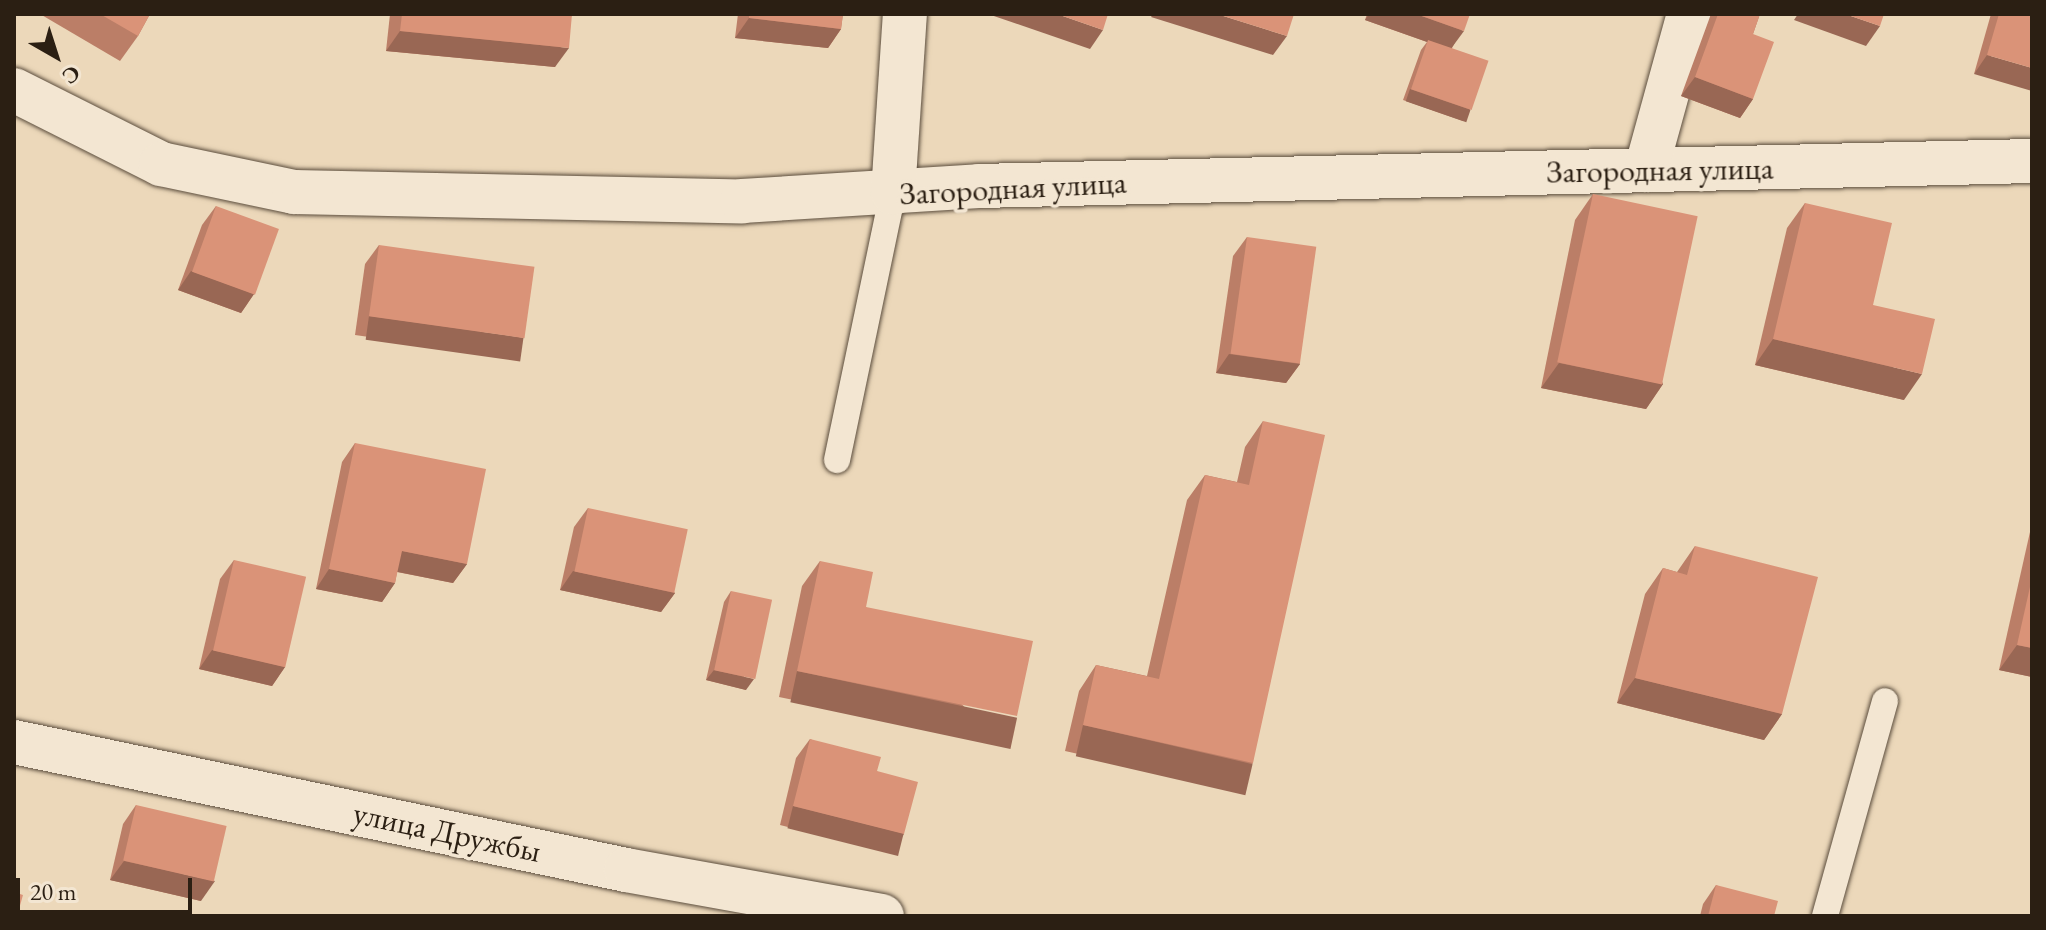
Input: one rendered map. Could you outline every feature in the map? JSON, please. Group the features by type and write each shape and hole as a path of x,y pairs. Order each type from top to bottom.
{"street":[{"path":"893,193 905,14"},
{"path":"1646,170 1689,14"},
{"name":"Загородная улица","path":"14,90 161,164 294,192 742,201 979,186 2032,161"},
{"name":"улица Дружбы","path":"14,742 626,870 882,916"}],"lane":[{"path":"837,460 893,193"},
{"path":"1825,916 1885,701"}],"building":[{"path":"100,14 150,14 138,36"},
{"path":"402,14 572,14 569,48 400,31"},
{"path":"749,14 843,14 841,29 749,18"},
{"path":"1057,14 1108,14 1103,30"},
{"path":"1217,14 1294,14 1287,36"},
{"path":"1416,14 1470,14 1464,31"},
{"path":"1718,14 1760,14 1753,34 1774,42 1753,99 1695,77"},
{"path":"1845,14 1884,14 1880,26"},
{"path":"1999,14 2032,14 2032,68 1987,55"},
{"path":"1428,40 1489,61 1472,110 1411,89"},
{"path":"1593,194 1698,216 1662,384 1557,362"},
{"path":"1805,203 1892,223 1873,305 1935,319 1922,374 1773,339"},
{"path":"216,206 279,229 255,295 192,272"},
{"path":"1247,237 1316,247 1300,364 1231,354"},
{"path":"379,245 534,267 524,338 369,316"},
{"path":"1263,421 1325,435 1253,763 1083,725 1096,665 1159,679 1205,475 1249,485"},
{"path":"355,443 486,469 467,564 402,551 395,583 329,569"},
{"path":"588,508 688,529 674,593 574,572"},
{"path":"1695,546 1818,577 1782,714 1635,678 1663,568 1687,575"},
{"path":"234,560 306,577 285,667 213,651"},
{"path":"820,561 873,572 866,607 1033,641 1017,716 797,671"},
{"path":"2032,578 2032,648 2017,645"},
{"path":"731,591 772,600 755,679 714,670"},
{"path":"810,739 881,757 877,771 918,782 904,834 793,806"},
{"path":"136,805 227,826 214,881 123,861"},
{"path":"1716,885 1778,901 1774,916 1708,916"},
{"path":"14,892 23,895 17,916 14,916"}]}
